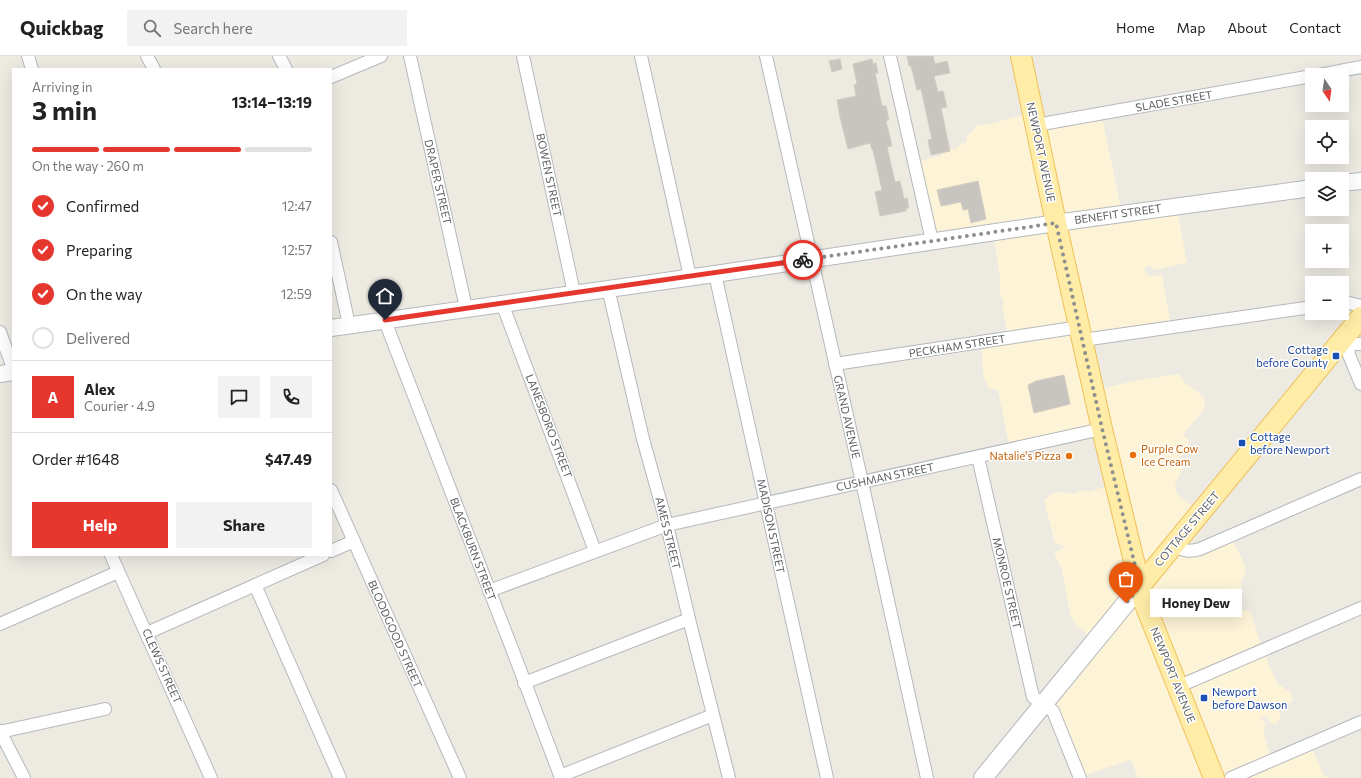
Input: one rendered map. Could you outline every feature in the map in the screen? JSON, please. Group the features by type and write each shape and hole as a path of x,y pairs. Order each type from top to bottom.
{"main road":[{"name":"NEWPORT AVENUE","path":"1021,56 1056,223 1102,428 1144,602 1214,778"},
{"name":"COTTAGE STREET","path":"984,778 1140,586 1350,343 1361,317"}],"street":[{"path":"28,56 32,68"},
{"path":"147,56 153,68"},
{"path":"279,56 285,68"},
{"path":"332,77 381,56"},
{"name":"DRAPER STREET","path":"410,56 466,308"},
{"name":"BOWEN STREET","path":"523,56 574,293"},
{"path":"641,56 690,277"},
{"name":"GRAND AVENUE","path":"766,56 927,778"},
{"path":"890,56 932,241"},
{"path":"1349,69 1361,67"},
{"name":"SLADE STREET","path":"1036,125 1305,77"},
{"path":"1349,182 1361,180"},
{"name":"BENEFIT STREET","path":"332,328 502,302 715,274 812,258 1305,189"},
{"path":"332,246 350,325"},
{"name":"MADISON STREET","path":"715,274 827,778"},
{"name":"AMES STREET","path":"608,288 644,439 730,778"},
{"name":"LANESBORO STREET","path":"502,302 595,550"},
{"path":"1349,302 1361,306"},
{"name":"PECKHAM STREET","path":"835,364 1305,308"},
{"name":"BLACKBURN STREET","path":"385,320 560,777"},
{"path":"0,332 12,365"},
{"path":"1350,343 1349,355 1361,384"},
{"path":"0,374 12,372"},
{"name":"CUSHMAN STREET","path":"489,592 595,550 667,525 1102,428"},
{"name":"MONROE STREET","path":"978,456 1033,697 1053,711 1080,778"},
{"path":"1174,546 1183,551 1200,549 1361,479"},
{"name":"BLOODGOOD STREET","path":"332,492 460,778"},
{"path":"332,551 354,541"},
{"name":"CLEWS STREET","path":"111,556 211,778"},
{"path":"147,633 321,556"},
{"path":"0,624 118,572"},
{"path":"255,585 340,778"},
{"path":"1177,687 1361,608"},
{"path":"524,683 689,619"},
{"path":"24,778 0,732 105,709"},
{"path":"560,777 713,715"},
{"path":"1231,778 1361,722"}],"shaded area":[{"path":"1031,113 1035,121 1101,113 1121,208 1176,204 1187,262 1157,270 1148,266 1144,269 1149,276 1162,275 1171,326 1084,338 1096,390 1138,380 1180,374 1184,382 1204,397 1205,408 1183,435 1188,439 1189,449 1185,454 1179,457 1183,469 1175,483 1177,494 1197,510 1183,550 1230,535 1245,565 1245,576 1241,580 1241,592 1237,597 1229,600 1231,612 1248,610 1251,613 1260,643 1277,683 1291,693 1293,701 1279,709 1280,719 1276,724 1272,724 1266,716 1261,719 1265,722 1264,735 1271,757 1310,743 1323,774 1329,778 1138,778 1131,760 1082,776 1047,701 1092,638 1076,625 1070,614 1062,570 1054,553 1065,547 1055,543 1044,500 1053,493 1063,492 1074,494 1082,490 1088,492 1101,488 1115,487 1102,429 1009,445 998,390 989,389 983,375 982,341 1008,335 1002,307 1004,303 1000,294 1000,277 993,230 931,239 914,162 941,156 943,149 956,149 959,145 967,142 967,136 978,125 989,124"}],"building":[{"path":"907,56 933,56 935,64 947,61 950,73 934,76 938,92 943,91 947,107 941,108 950,151 931,155 928,140 932,139 921,89 917,90"},
{"path":"840,59 842,69 832,72 829,61"},
{"path":"872,59 873,64 876,63 878,73 875,73 882,106 886,106 889,120 886,121 892,146 887,147 895,182 900,181 904,199 907,198 909,208 906,208 906,211 880,216 875,192 882,190 873,150 870,143 848,149 837,100 856,96 854,85 857,84 853,64"},
{"path":"978,181 986,219 971,223 968,209 963,210 961,202 941,206 937,190"},
{"path":"1064,375 1070,404 1034,413 1028,385 1036,381"}],"way so far":[{"path":"803,260 1056,223 1102,428 1140,586 1126,603"}],"place":[{"name":"Cottage before County","path":"1336,356"},
{"name":"Cottage before Newport","path":"1242,443"},
{"name":"Purple Cow Ice Cream","path":"1133,455"},
{"name":"Natalie's Pizza","path":"1069,456"},
{"name":"Honey Dew","path":"1126,603"},
{"name":"Newport before Dawson","path":"1204,698"}],"route":[{"path":"385,320 502,302 715,274 803,260"}]}
